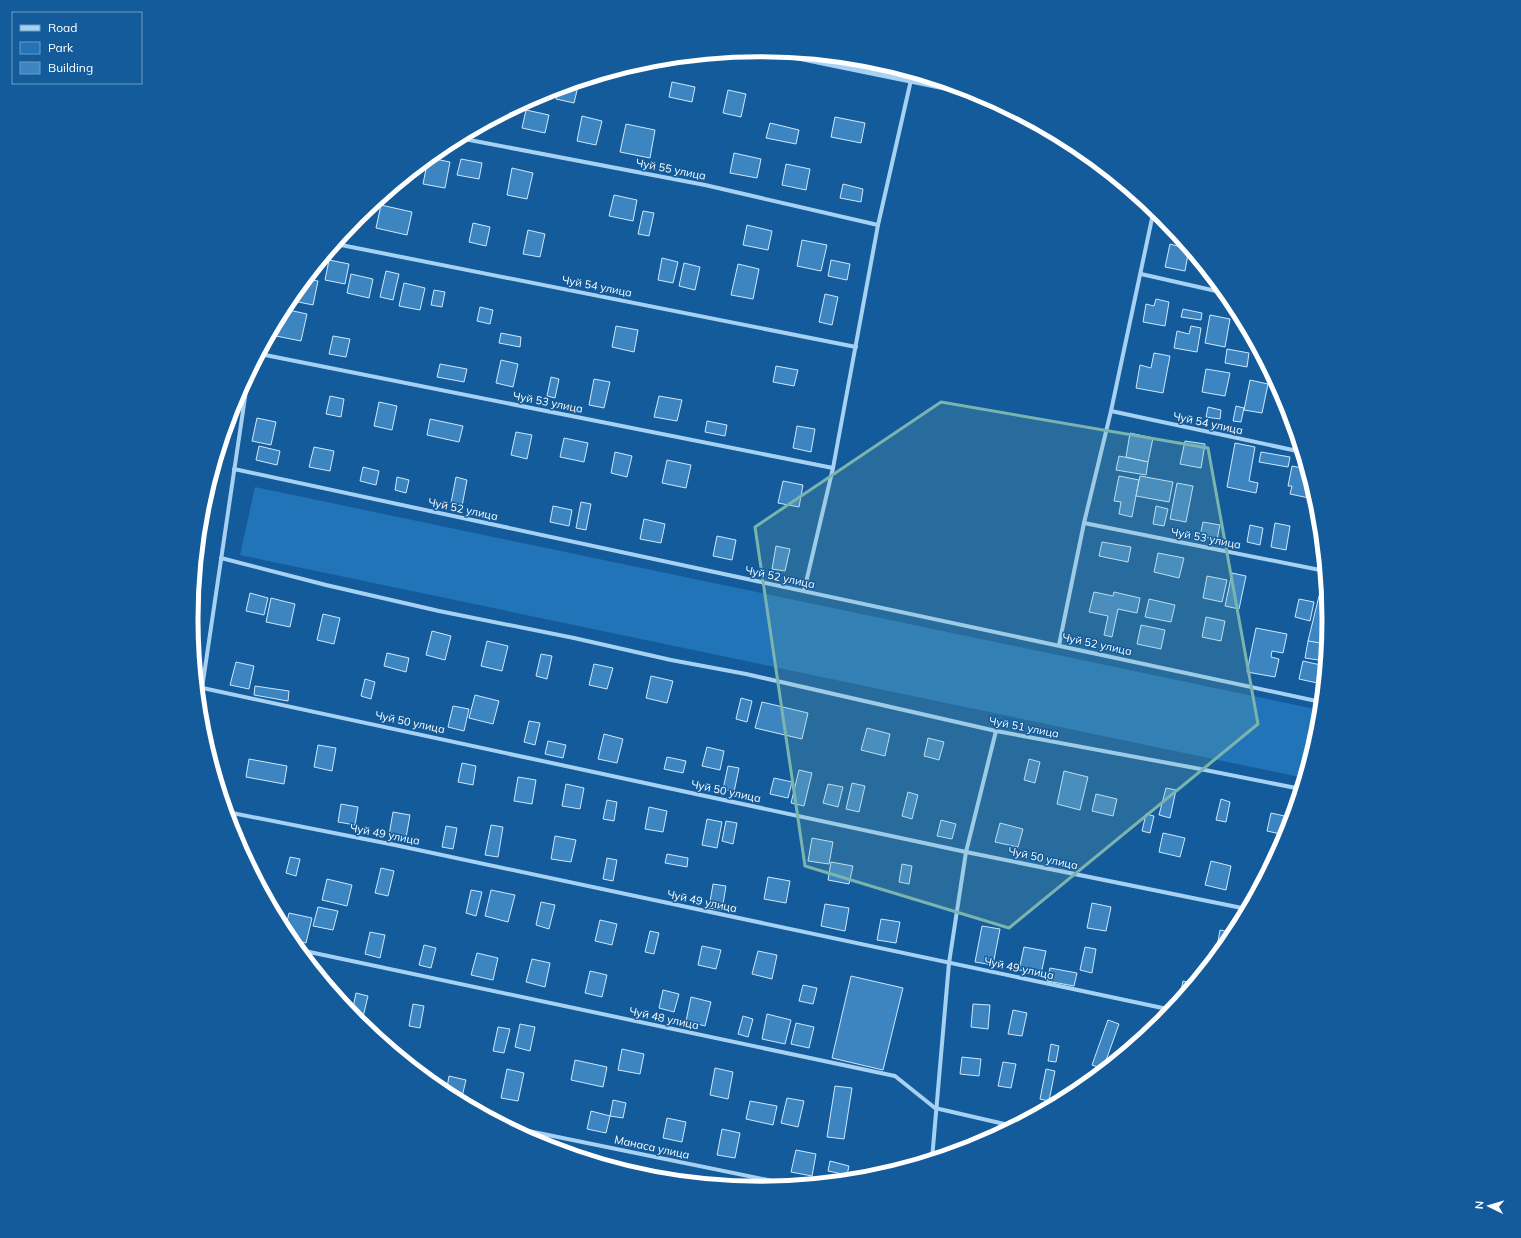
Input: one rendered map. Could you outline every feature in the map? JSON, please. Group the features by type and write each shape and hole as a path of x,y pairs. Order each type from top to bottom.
{"street":[{"path":"810,59 933,85"},
{"path":"804,591 833,468 878,225 911,80"},
{"name":"Чуй 55 улица","path":"468,140 705,185 878,225"},
{"path":"1058,645 1084,522 1111,411 1153,217"},
{"name":"Чуй 54 улица","path":"341,245 856,347"},
{"path":"1141,274 1216,291"},
{"name":"Чуй 53 улица","path":"264,355 833,468"},
{"path":"202,677 245,394"},
{"name":"Чуй 54 улица","path":"1111,411 1297,451"},
{"name":"Чуй 52 улица","path":"234,469 1317,701"},
{"name":"Чуй 53 улица","path":"1084,522 1320,570"},
{"name":"Чуй 51 улица","path":"221,558 326,585 431,609 566,636 671,660 746,674 996,731 1296,788"},
{"name":"Чуй 50 улица","path":"203,688 966,852 1242,908"},
{"path":"932,1154 949,963 966,852 996,731"},
{"name":"Чуй 49 улица","path":"233,813 403,847 1165,1009"},
{"name":"Чуй 48 улица","path":"308,952 895,1076 936,1108 1006,1124"},
{"name":"Манаса улица","path":"530,1131 771,1181"}],"highlighted area":[{"path":"941,402 1208,448 1258,724 1009,928 805,866 755,527"}],"green space":[{"path":"255,487 1315,709 1312,729 1299,777 240,555"}],"building":[{"path":"672,82 695,87 692,102 669,97"},
{"path":"578,88 574,103 556,99 557,96"},
{"path":"728,90 746,94 741,117 723,113"},
{"path":"526,110 549,115 545,133 522,128"},
{"path":"582,116 602,121 596,145 577,141"},
{"path":"835,117 865,123 861,143 831,137"},
{"path":"770,123 799,130 796,144 766,138"},
{"path":"626,124 655,130 650,158 620,152"},
{"path":"734,153 761,159 757,178 730,173"},
{"path":"437,159 450,162 445,188 423,184 426,167"},
{"path":"461,159 482,163 479,179 457,175"},
{"path":"786,164 810,169 806,190 782,185"},
{"path":"512,168 533,173 527,199 507,195"},
{"path":"843,184 863,189 861,202 840,198"},
{"path":"614,195 637,200 633,221 609,216"},
{"path":"381,205 412,212 407,235 376,228"},
{"path":"643,211 654,213 649,236 638,234"},
{"path":"473,223 490,227 486,246 469,242"},
{"path":"747,225 772,231 768,250 743,245"},
{"path":"528,230 545,234 540,257 523,254"},
{"path":"802,240 827,245 821,271 797,266"},
{"path":"1170,244 1182,247 1188,254 1185,271 1165,267"},
{"path":"662,258 678,262 673,283 658,280"},
{"path":"329,260 349,264 345,284 325,280"},
{"path":"831,260 850,264 847,280 828,276"},
{"path":"684,263 700,267 695,290 679,286"},
{"path":"738,264 759,269 753,299 731,295"},
{"path":"386,271 399,274 393,300 380,297"},
{"path":"351,274 373,279 369,298 347,293"},
{"path":"313,280 318,281 313,305 297,302"},
{"path":"404,283 425,288 420,310 399,306"},
{"path":"434,290 445,292 442,307 431,305"},
{"path":"825,294 838,297 832,325 819,322"},
{"path":"1156,299 1169,302 1165,326 1143,322 1146,304 1154,306"},
{"path":"480,307 493,310 490,324 477,321"},
{"path":"1183,309 1202,313 1201,320 1181,317"},
{"path":"291,310 307,314 301,341 276,336"},
{"path":"1210,315 1230,319 1225,347 1205,343"},
{"path":"616,326 638,330 634,352 612,347"},
{"path":"1191,326 1201,328 1197,352 1174,348 1177,331 1189,334"},
{"path":"501,333 521,337 520,347 499,343"},
{"path":"333,336 350,339 346,357 329,354"},
{"path":"1227,349 1249,353 1247,367 1225,363"},
{"path":"1154,353 1170,356 1163,393 1136,388 1140,365 1151,368"},
{"path":"501,360 518,364 513,387 496,383"},
{"path":"440,364 467,369 464,382 437,377"},
{"path":"776,366 798,370 794,386 773,382"},
{"path":"1206,369 1230,373 1225,396 1202,392"},
{"path":"551,377 559,379 555,398 547,396"},
{"path":"594,379 610,382 604,408 589,405"},
{"path":"1250,380 1268,384 1262,413 1244,410"},
{"path":"330,396 344,399 341,417 326,414"},
{"path":"659,396 682,400 677,421 654,417"},
{"path":"379,402 397,406 392,430 374,426"},
{"path":"1236,406 1244,408 1241,422 1233,421"},
{"path":"1208,407 1221,410 1220,419 1206,417"},
{"path":"257,418 276,422 271,445 252,441"},
{"path":"430,419 463,426 459,442 427,435"},
{"path":"707,421 727,425 725,436 705,432"},
{"path":"797,426 815,429 811,452 793,448"},
{"path":"516,432 532,435 527,459 511,455"},
{"path":"1130,433 1153,438 1148,462 1126,457"},
{"path":"564,438 588,443 584,462 560,457"},
{"path":"1185,441 1205,444 1201,468 1180,464"},
{"path":"1235,443 1255,447 1249,481 1258,483 1256,493 1227,487"},
{"path":"259,446 280,451 277,465 256,460"},
{"path":"314,447 334,451 330,471 309,467"},
{"path":"615,452 632,456 627,477 611,473"},
{"path":"1261,452 1290,457 1288,467 1259,462"},
{"path":"1119,456 1148,462 1146,475 1116,470"},
{"path":"667,460 691,465 686,488 662,483"},
{"path":"1292,466 1301,468 1309,498 1290,494 1292,486 1288,486"},
{"path":"363,467 379,471 376,485 360,481"},
{"path":"1119,476 1139,480 1132,517 1119,514 1121,502 1114,501"},
{"path":"1140,476 1173,482 1169,502 1136,496"},
{"path":"397,477 409,480 406,493 395,490"},
{"path":"456,477 467,480 462,506 451,503"},
{"path":"783,481 803,485 799,507 778,503"},
{"path":"1177,483 1193,486 1186,522 1170,519"},
{"path":"581,502 591,504 586,530 576,528"},
{"path":"553,506 572,510 569,526 550,522"},
{"path":"1156,506 1168,509 1164,526 1153,524"},
{"path":"644,519 665,524 661,543 640,539"},
{"path":"1203,522 1220,525 1217,540 1200,536"},
{"path":"1275,523 1290,526 1286,550 1271,547"},
{"path":"1250,525 1263,528 1260,545 1247,542"},
{"path":"717,536 736,540 732,560 713,556"},
{"path":"1102,542 1131,547 1128,562 1099,556"},
{"path":"776,546 790,549 785,571 772,569"},
{"path":"1158,553 1184,558 1179,578 1154,572"},
{"path":"1232,573 1246,576 1239,609 1225,606"},
{"path":"1207,576 1227,580 1222,602 1203,598"},
{"path":"1094,592 1113,596 1114,592 1140,598 1137,613 1118,609 1112,637 1104,635 1108,616 1089,612"},
{"path":"250,593 268,598 264,615 246,611"},
{"path":"1319,596 1321,597 1321,644 1308,641"},
{"path":"271,598 295,604 290,627 266,622"},
{"path":"1149,599 1175,605 1171,622 1145,617"},
{"path":"1299,599 1314,602 1310,621 1295,617"},
{"path":"323,614 340,618 334,644 317,640"},
{"path":"1206,617 1225,621 1221,641 1202,637"},
{"path":"1141,625 1165,630 1161,649 1137,644"},
{"path":"1256,628 1287,634 1283,653 1272,651 1271,657 1279,659 1275,677 1247,672"},
{"path":"432,631 451,636 445,660 426,655"},
{"path":"487,641 508,646 502,671 481,666"},
{"path":"1308,641 1321,643 1321,660 1305,658"},
{"path":"387,653 409,658 406,672 384,666"},
{"path":"541,654 552,656 547,679 536,676"},
{"path":"1303,661 1320,665 1319,683 1299,679"},
{"path":"236,662 254,666 249,689 230,685"},
{"path":"594,664 613,668 607,689 589,685"},
{"path":"651,676 673,681 667,703 646,698"},
{"path":"365,679 375,682 371,699 361,696"},
{"path":"255,686 289,691 288,701 254,695"},
{"path":"475,695 499,701 493,724 469,718"},
{"path":"741,698 752,701 747,722 736,719"},
{"path":"762,702 808,713 802,739 755,728"},
{"path":"453,706 469,709 464,731 448,727"},
{"path":"529,721 540,723 535,745 524,742"},
{"path":"867,728 890,734 885,756 861,750"},
{"path":"604,734 623,739 617,763 598,759"},
{"path":"928,738 944,742 939,760 924,756"},
{"path":"548,741 566,745 563,758 545,754"},
{"path":"318,745 336,748 332,771 314,767"},
{"path":"707,747 724,751 720,770 702,766"},
{"path":"667,757 686,761 683,773 664,769"},
{"path":"249,759 287,766 284,784 246,777"},
{"path":"1029,759 1040,762 1035,783 1024,780"},
{"path":"462,763 476,766 473,785 458,782"},
{"path":"728,766 739,768 734,792 723,789"},
{"path":"799,770 812,773 804,806 791,803"},
{"path":"1064,771 1088,777 1080,810 1057,804"},
{"path":"518,777 536,780 532,804 514,801"},
{"path":"774,778 792,782 788,798 770,794"},
{"path":"852,783 865,786 859,812 846,809"},
{"path":"566,784 584,788 580,809 562,806"},
{"path":"828,784 843,787 838,807 823,803"},
{"path":"1166,788 1176,790 1170,818 1159,815"},
{"path":"908,792 918,795 912,819 902,816"},
{"path":"1096,794 1117,799 1113,816 1092,811"},
{"path":"1221,799 1230,802 1226,822 1216,820"},
{"path":"607,800 617,802 614,821 603,819"},
{"path":"341,804 358,807 355,825 338,822"},
{"path":"649,807 667,811 663,832 645,829"},
{"path":"393,812 410,815 406,838 389,835"},
{"path":"1271,813 1287,816 1280,834 1267,831"},
{"path":"1146,814 1154,816 1150,833 1142,831"},
{"path":"707,819 722,822 717,848 702,845"},
{"path":"941,820 956,824 952,839 937,836"},
{"path":"726,821 737,823 733,844 722,841"},
{"path":"1000,823 1023,829 1018,847 995,842"},
{"path":"491,825 503,827 498,857 485,855"},
{"path":"446,826 457,828 453,849 442,847"},
{"path":"1163,833 1185,838 1180,857 1159,852"},
{"path":"555,836 576,840 571,862 551,859"},
{"path":"812,838 833,842 829,864 808,861"},
{"path":"667,854 688,858 687,867 665,863"},
{"path":"290,857 300,859 296,876 286,873"},
{"path":"607,858 617,860 613,881 603,879"},
{"path":"1211,861 1231,866 1226,890 1205,885"},
{"path":"831,862 853,866 849,884 828,880"},
{"path":"902,864 912,866 909,884 899,882"},
{"path":"381,868 394,871 388,896 375,893"},
{"path":"768,877 790,881 786,903 764,899"},
{"path":"327,879 352,885 347,906 322,900"},
{"path":"713,884 726,886 722,910 709,908"},
{"path":"471,890 482,892 476,916 466,913"},
{"path":"491,890 515,895 508,922 485,916"},
{"path":"541,902 555,905 549,929 536,925"},
{"path":"1092,903 1111,907 1106,931 1087,928"},
{"path":"825,904 849,908 845,931 821,926"},
{"path":"318,907 338,911 333,930 313,926"},
{"path":"289,913 312,918 306,943 301,942 287,921"},
{"path":"881,919 900,922 896,943 877,940"},
{"path":"600,920 617,924 612,945 595,941"},
{"path":"982,926 1000,929 993,965 975,962"},
{"path":"1220,930 1228,932 1217,946"},
{"path":"650,931 659,933 654,954 645,952"},
{"path":"370,932 385,935 380,958 365,954"},
{"path":"424,945 436,948 431,968 419,965"},
{"path":"702,946 721,950 716,969 698,965"},
{"path":"1024,947 1046,951 1041,974 1019,970"},
{"path":"1085,947 1096,949 1092,973 1080,970"},
{"path":"758,951 777,955 772,979 752,974"},
{"path":"477,953 498,958 493,980 471,975"},
{"path":"532,959 550,963 545,987 526,982"},
{"path":"1050,968 1077,973 1074,986 1047,981"},
{"path":"590,971 607,975 602,997 585,993"},
{"path":"851,976 903,988 883,1070 832,1058"},
{"path":"1183,981 1189,983 1183,990 1181,992"},
{"path":"803,985 817,988 813,1004 799,1001"},
{"path":"663,990 679,994 674,1012 659,1008"},
{"path":"356,993 368,996 363,1016 353,1006"},
{"path":"691,997 711,1002 705,1026 686,1021"},
{"path":"413,1004 424,1006 420,1028 409,1026"},
{"path":"973,1004 990,1005 988,1029 971,1027"},
{"path":"1013,1010 1027,1013 1022,1036 1008,1034"},
{"path":"767,1014 791,1020 785,1044 762,1039"},
{"path":"743,1016 753,1019 748,1037 738,1034"},
{"path":"1108,1020 1119,1024 1105,1063 1099,1068 1092,1065"},
{"path":"796,1023 814,1027 809,1048 791,1044"},
{"path":"520,1024 535,1027 530,1051 515,1047"},
{"path":"498,1027 510,1029 504,1053 493,1051"},
{"path":"1051,1044 1059,1046 1056,1062 1048,1061"},
{"path":"622,1049 644,1054 640,1074 618,1070"},
{"path":"962,1057 981,1059 979,1076 960,1074"},
{"path":"575,1060 607,1067 603,1087 571,1080"},
{"path":"1003,1062 1016,1064 1011,1088 998,1086"},
{"path":"715,1068 733,1072 728,1099 710,1095"},
{"path":"507,1069 524,1073 518,1101 501,1098"},
{"path":"1046,1069 1055,1071 1049,1101 1040,1099"},
{"path":"449,1076 466,1080 462,1095 447,1086"},
{"path":"835,1086 852,1088 844,1139 827,1137"},
{"path":"787,1098 804,1101 798,1127 781,1123"},
{"path":"613,1100 626,1103 623,1118 610,1116"},
{"path":"750,1101 777,1106 773,1125 746,1119"},
{"path":"591,1111 610,1116 606,1133 587,1129"},
{"path":"667,1118 686,1122 682,1142 663,1138"},
{"path":"722,1129 740,1133 735,1158 717,1155"},
{"path":"796,1150 816,1154 812,1176 791,1172"},
{"path":"830,1161 849,1166 847,1174 828,1171"}]}
